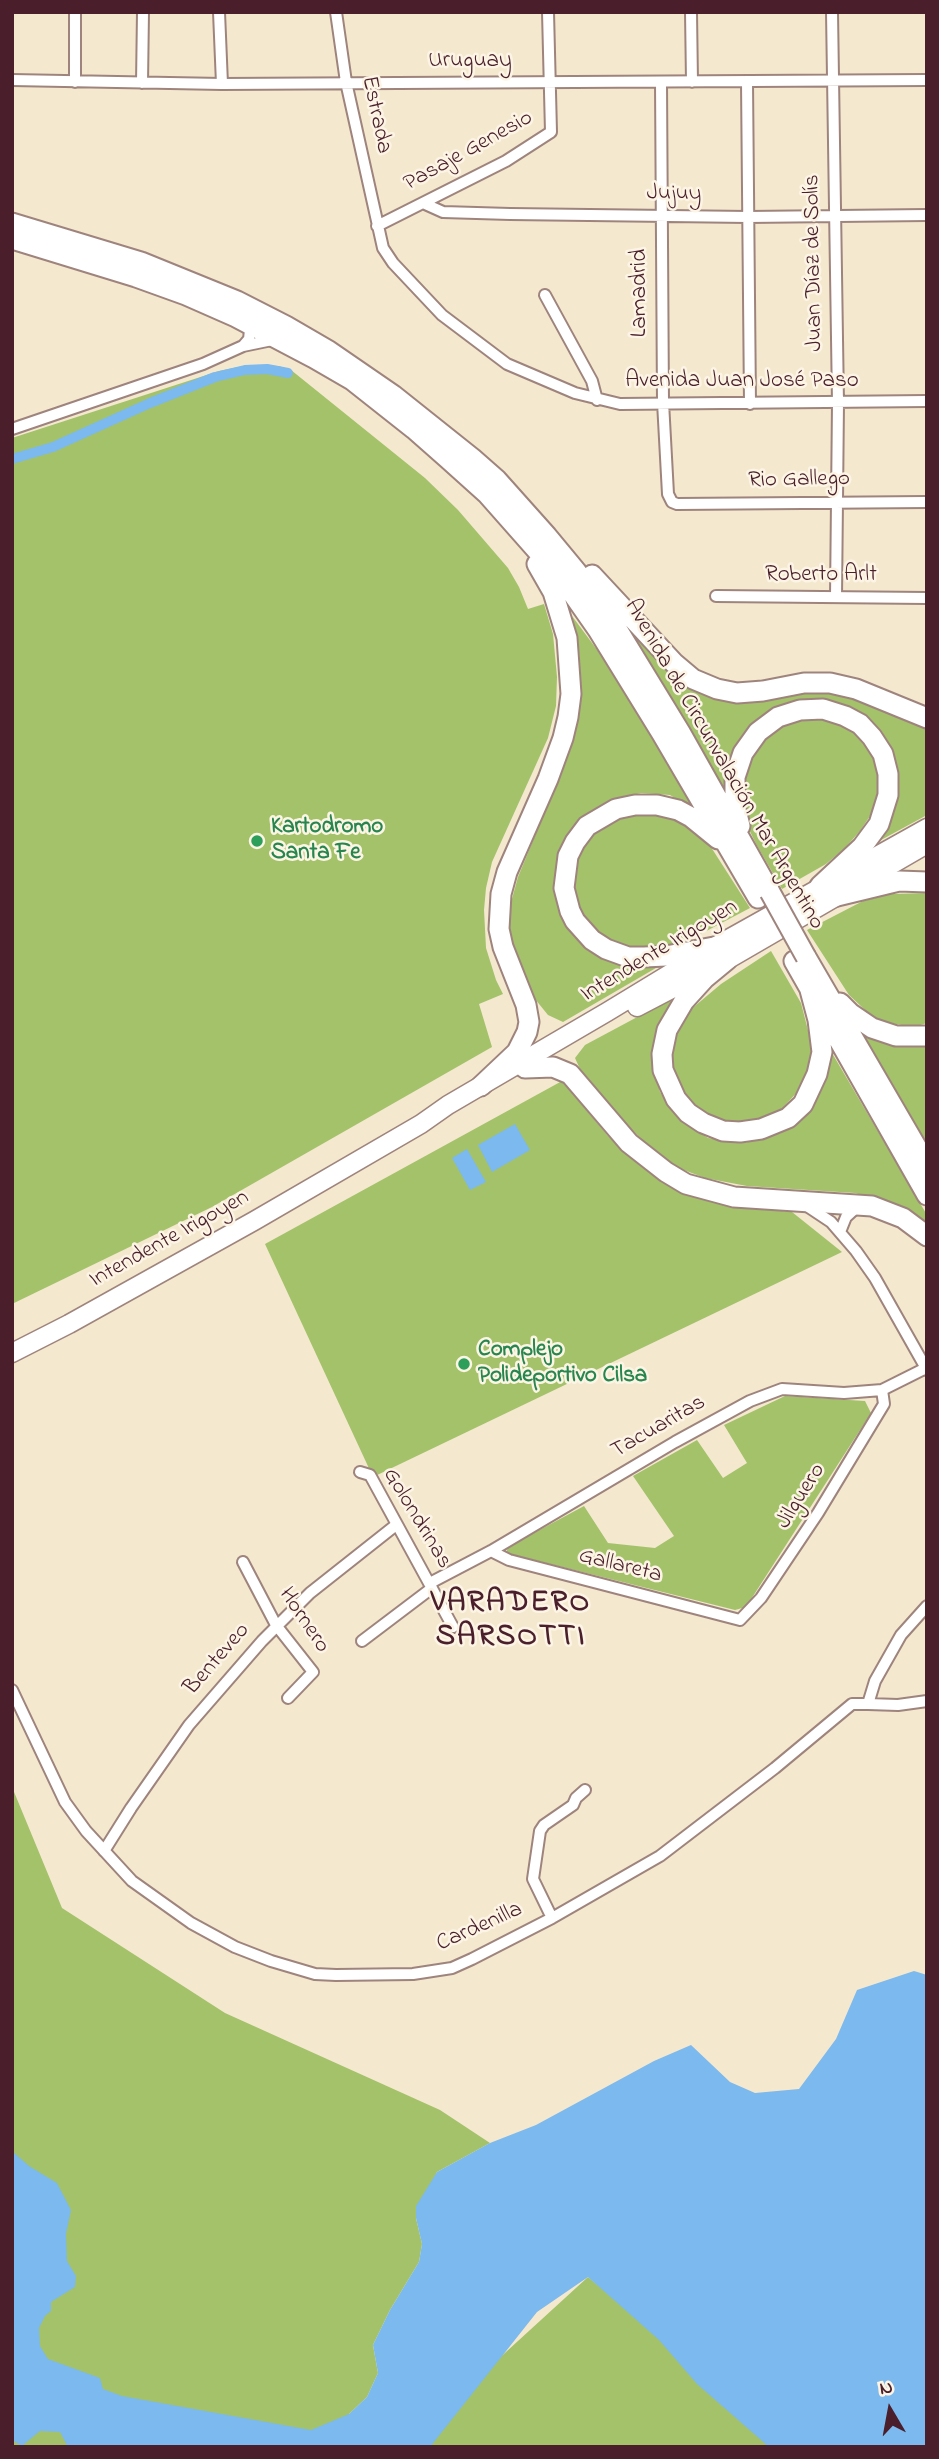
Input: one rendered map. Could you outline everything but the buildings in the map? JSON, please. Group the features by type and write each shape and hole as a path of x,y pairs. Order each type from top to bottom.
{"highway":[{"name":"Avenida de Circunvalación Mar Argentino","path":"12,223 141,262 237,301 286,326 329,351 393,395 497,480 576,571 614,624 680,732 739,850 818,990"},
{"path":"12,239 186,295 245,322 352,380 449,459 518,539 545,575 567,638 571,672 568,717 548,779 507,872 501,894 499,929 503,947 526,1005 527,1032 517,1052 481,1086"},
{"name":"Avenida de Circunvalación Mar Argentino","path":"449,459 487,494 563,580 739,850"},
{"path":"497,480 561,541 674,663 693,679 717,689 737,693 804,683 830,683 856,689 927,718"},
{"path":"739,850 735,777 743,753 758,732 778,717 800,710 823,709 845,716 860,724 873,737 883,754 888,774 888,795 879,824 827,891"},
{"path":"720,953 628,957 606,949 584,932 570,911 564,888 565,870 575,842 587,826 616,809 635,805 657,805 678,810 739,850"},
{"path":"827,891 899,881 927,882"},
{"path":"720,953 704,979 684,1001 667,1030 662,1054 663,1070 676,1099 688,1113 703,1124 723,1131 761,1129 788,1118 803,1104 817,1074 822,1052 818,990"},
{"path":"818,990 872,1027 896,1036 927,1035"},
{"path":"818,990 927,1164"},
{"path":"818,990 927,1195"},
{"path":"525,1068 553,1067 569,1074 629,1143 686,1184 734,1197 861,1204 883,1209 927,1236"}],"main road":[{"name":"Intendente Irigoyen","path":"421,1124 452,1112 827,891 927,828"},
{"name":"Intendente Irigoyen","path":"827,891 927,844"},
{"name":"Intendente Irigoyen","path":"12,1353 254,1221 597,1019 720,953"}],"street":[{"path":"75,12 75,82"},
{"path":"142,83 143,12"},
{"path":"219,12 222,84"},
{"name":"Estrada","path":"336,12 346,82 377,226"},
{"name":"Pasaje Genesio","path":"377,226 506,161 551,132 548,12"},
{"path":"691,12 692,82"},
{"name":"Juan Díaz de Solís","path":"832,12 838,403 836,597"},
{"name":"Uruguay","path":"12,80 222,84 927,80"},
{"name":"Lamadrid","path":"661,82 663,402 668,494 671,502"},
{"path":"747,82 750,404"},
{"name":"Jujuy","path":"423,203 443,212 748,217 927,215"},
{"name":"Avenida Juan José Paso","path":"377,226 383,248 393,263 454,326 507,364 597,400 620,404 927,401"},
{"path":"545,295 592,381 597,400"},
{"path":"243,346 249,338 250,330 245,322"},
{"path":"12,429 202,364 257,341 279,340"},
{"name":"Rio Gallego","path":"671,502 927,502"},
{"name":"Roberto Arlt","path":"716,596 927,598"},
{"path":"795,1200 823,1215 840,1232 875,1278 926,1369"},
{"path":"840,1232 846,1217 861,1204"},
{"name":"Tacuaritas","path":"362,1641 431,1586 750,1401 774,1391 788,1389 844,1394 882,1390 926,1369"},
{"name":"Jilguero","path":"740,1620 761,1598 818,1513 884,1404 882,1390"},
{"name":"Golondrinas","path":"360,1472 370,1475 453,1627"},
{"name":"Benteveo","path":"104,1851 189,1726 276,1625 310,1593 396,1525"},
{"name":"Gallareta","path":"491,1551 509,1560 740,1620"},
{"name":"Hornero","path":"243,1562 276,1625 313,1672 288,1698"},
{"path":"927,1606 901,1635 875,1681 868,1704 898,1705 927,1701"},
{"name":"Cardenilla","path":"12,1690 65,1802 86,1831 132,1881 191,1923 234,1947 271,1961 315,1973 336,1975 413,1973 452,1968 552,1918 660,1856 775,1768 852,1704 868,1704"},
{"path":"552,1918 533,1879 540,1832 544,1825 573,1805 585,1790"}],"green space":[{"name":"Kartodromo Santa Fe","path":"248,365 279,366 291,370 425,478 458,510 508,568 528,609 544,604 553,634 557,677 556,706 548,738 492,862 486,888 486,948 503,994 479,1004 492,1047 212,1207 12,1304 12,438 219,371"},
{"path":"615,611 707,693 814,689 841,692 927,726 927,815 870,846 892,815 899,792 895,758 882,732 861,714 835,702 803,703 775,711 726,791"},
{"path":"572,616 598,651 699,813 670,795 641,793 608,801 581,819 562,846 556,870 556,897 567,924 582,943 668,961 563,1022 548,1015 535,999 516,958 507,917 518,877 570,751 581,696 579,652"},
{"path":"815,716 841,720 861,734 874,754 880,771 876,807 845,848 826,864 782,889 744,819 741,789 746,768 761,739 788,720"},
{"path":"648,811 681,818 709,844 750,908 693,938 658,952 629,951 605,941 591,929 576,906 572,885 576,860 590,835 613,819"},
{"path":"927,893 927,1023 914,1027 877,1021 849,995 807,930 863,901 891,894"},
{"path":"771,951 801,1003 811,1042 811,1066 800,1089 779,1112 753,1124 726,1125 704,1116 680,1092 672,1066 673,1038 689,1011 721,984"},
{"path":"684,992 653,1060 660,1092 679,1119 708,1138 744,1143 781,1133 812,1109 825,1080 832,1053 927,1215 927,1230 899,1206 855,1193 747,1186 705,1178 676,1167 652,1150 609,1106 580,1069 575,1058 585,1045"},
{"path":"860,1031 875,1040 907,1047 927,1047 927,1145"},
{"name":"Complejo Polideportivo Cilsa","path":"562,1081 608,1136 636,1162 663,1181 690,1195 729,1206 792,1212 842,1252 373,1477 265,1244"},
{"path":"785,1396 865,1401 871,1413 746,1607 735,1610 506,1553 508,1547 584,1506 608,1543 655,1548 674,1536 633,1476 697,1440 723,1478 747,1463 724,1425"},
{"path":"12,1787 62,1908 225,2013 440,2110 490,2143 437,2172 416,2218 422,2244 419,2262 373,2345 378,2373 367,2397 349,2414 354,2447 12,2447"},
{"path":"588,2277 796,2447 402,2447"}],"water":[{"path":"515,1124 530,1150 492,1172 478,1145"},
{"path":"467,1149 486,1182 470,1190 452,1158"},
{"path":"914,1971 927,1975 927,2447 769,2447 697,2384 659,2340 588,2277 537,2312 430,2447 68,2447 60,2432 40,2431 22,2446 12,2440 12,2151 29,2166 57,2183 71,2210 66,2234 67,2261 76,2276 75,2287 51,2302 51,2311 39,2328 40,2346 48,2359 100,2378 103,2389 122,2396 311,2430 349,2414 367,2397 378,2373 373,2345 419,2262 422,2244 416,2206 437,2172 490,2143 536,2125 654,2061 691,2045 730,2082 755,2093 799,2089 836,2039 857,1990"}],"waterway":[{"path":"12,459 53,447 215,377 245,370 267,369 288,373"}],"place":[{"name":"Kartodromo Santa Fe","path":"257,841"},
{"name":"Complejo Polideportivo Cilsa","path":"464,1364"}],"district":[{"name":"VARADERO SARSOTTI","path":"511,1622"}]}
